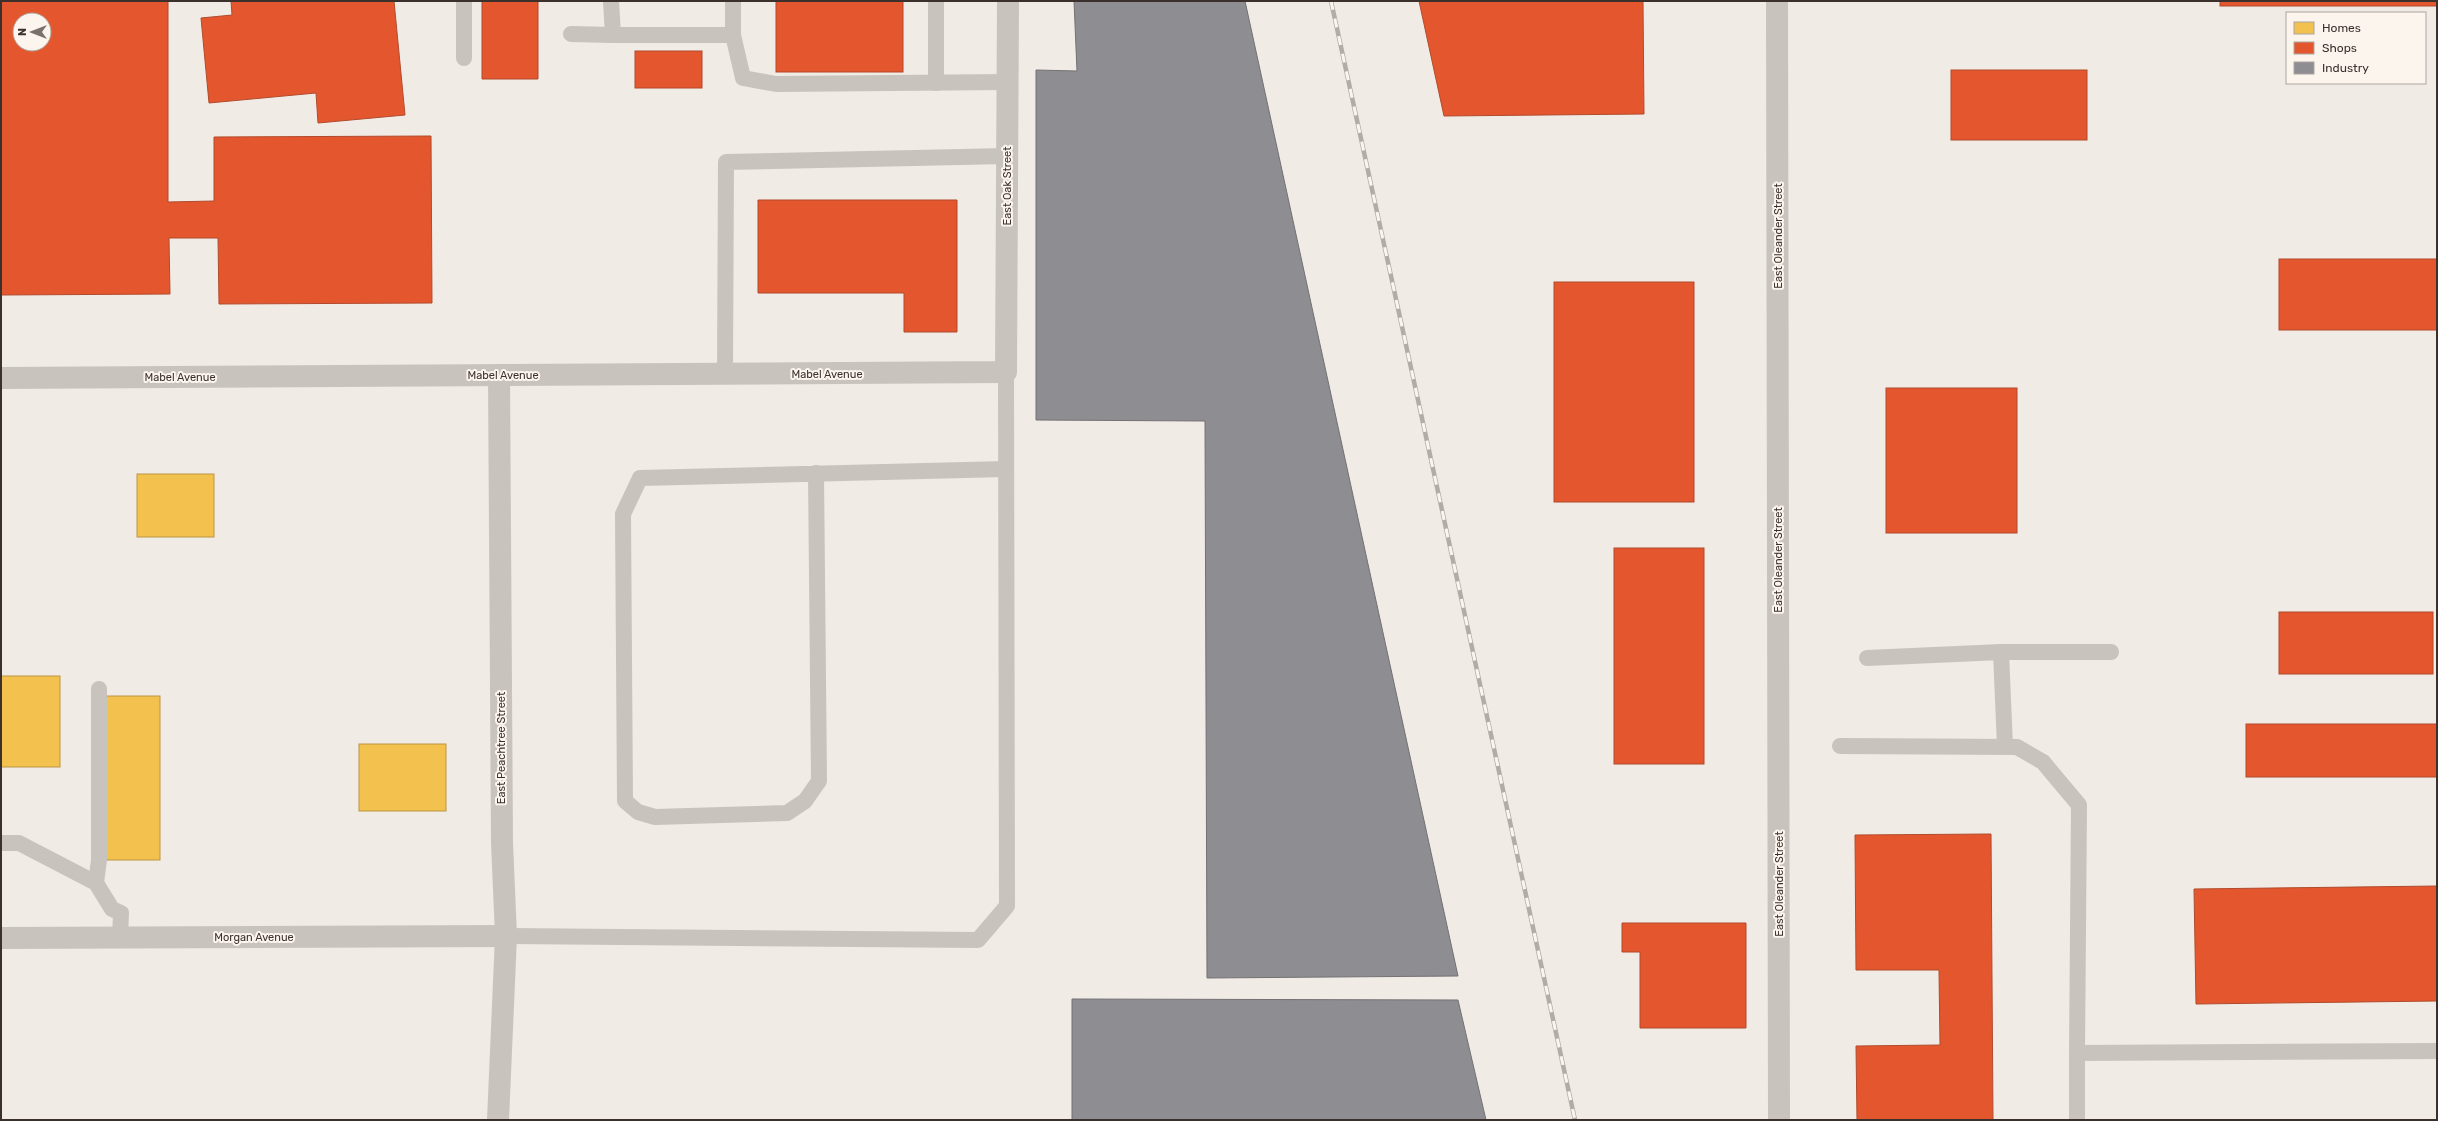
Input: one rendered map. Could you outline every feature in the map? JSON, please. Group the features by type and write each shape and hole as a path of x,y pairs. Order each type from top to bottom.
{"street":[{"name":"East Oak Street","path":"1006,372 1008,1"},
{"name":"East Oleander Street","path":"1777,1 1779,1120"},
{"name":"Mabel Avenue","path":"1,378 1006,372"},
{"name":"East Peachtree Street","path":"498,1120 506,936 502,843 499,375"},
{"name":"Morgan Avenue","path":"1,938 506,936"}],"lane":[{"path":"464,1 464,58"},
{"path":"611,1 613,35"},
{"path":"733,1 733,35 743,78 776,84 1007,82"},
{"path":"936,1 936,83"},
{"path":"572,34 733,35"},
{"path":"725,374 726,162 1007,156"},
{"path":"506,936 978,940 1007,906 1006,372"},
{"path":"816,474 819,781 805,801 787,813 655,817 638,812 625,801 623,514 640,478 1006,468"},
{"path":"2001,652 2005,747"},
{"path":"1867,658 2001,652 2111,652"},
{"path":"96,883 99,860 99,689"},
{"path":"1840,746 2017,747 2043,762 2079,805 2078,1120"},
{"path":"1,843 19,843 96,883 112,910 122,913 120,938"},
{"path":"2078,1053 2437,1051"}],"building: Homes":[{"path":"137,474 214,474 214,537 137,537"},
{"path":"1,676 60,676 60,767 1,767"},
{"path":"106,696 160,696 160,860 106,860"},
{"path":"359,744 446,744 446,811 359,811"}],"building: Shops":[{"path":"1,1 168,1 168,202 214,201 214,137 431,136 432,303 219,304 218,238 169,238 170,294 1,295"},
{"path":"231,1 394,1 405,115 318,123 316,93 209,103 201,18 232,15"},
{"path":"482,1 538,1 538,79 482,79"},
{"path":"776,1 903,1 903,72 776,72"},
{"path":"1419,1 1643,1 1644,114 1444,116"},
{"path":"2220,1 2437,1 2437,6 2220,6"},
{"path":"635,51 702,51 702,88 635,88"},
{"path":"1951,70 2087,70 2087,140 1951,140"},
{"path":"758,200 957,200 957,332 904,332 904,293 758,293"},
{"path":"2279,259 2437,259 2437,330 2279,330"},
{"path":"1554,282 1694,282 1694,502 1554,502"},
{"path":"1886,388 2017,388 2017,533 1886,533"},
{"path":"1614,548 1704,548 1704,764 1614,764"},
{"path":"2279,612 2433,612 2433,674 2279,674"},
{"path":"2246,724 2437,724 2437,777 2246,777"},
{"path":"1991,834 1993,1120 1857,1120 1856,1046 1940,1045 1939,970 1856,970 1855,835"},
{"path":"2437,886 2437,1001 2196,1004 2194,889"},
{"path":"1622,923 1746,923 1746,1028 1640,1028 1640,952 1622,952"}],"building: Industry":[{"path":"1074,1 1245,1 1458,976 1207,978 1205,421 1036,420 1036,70 1077,71"},
{"path":"1072,999 1458,1000 1486,1120 1072,1120"}],"railway":[{"path":"1331,1 1575,1120"}]}
